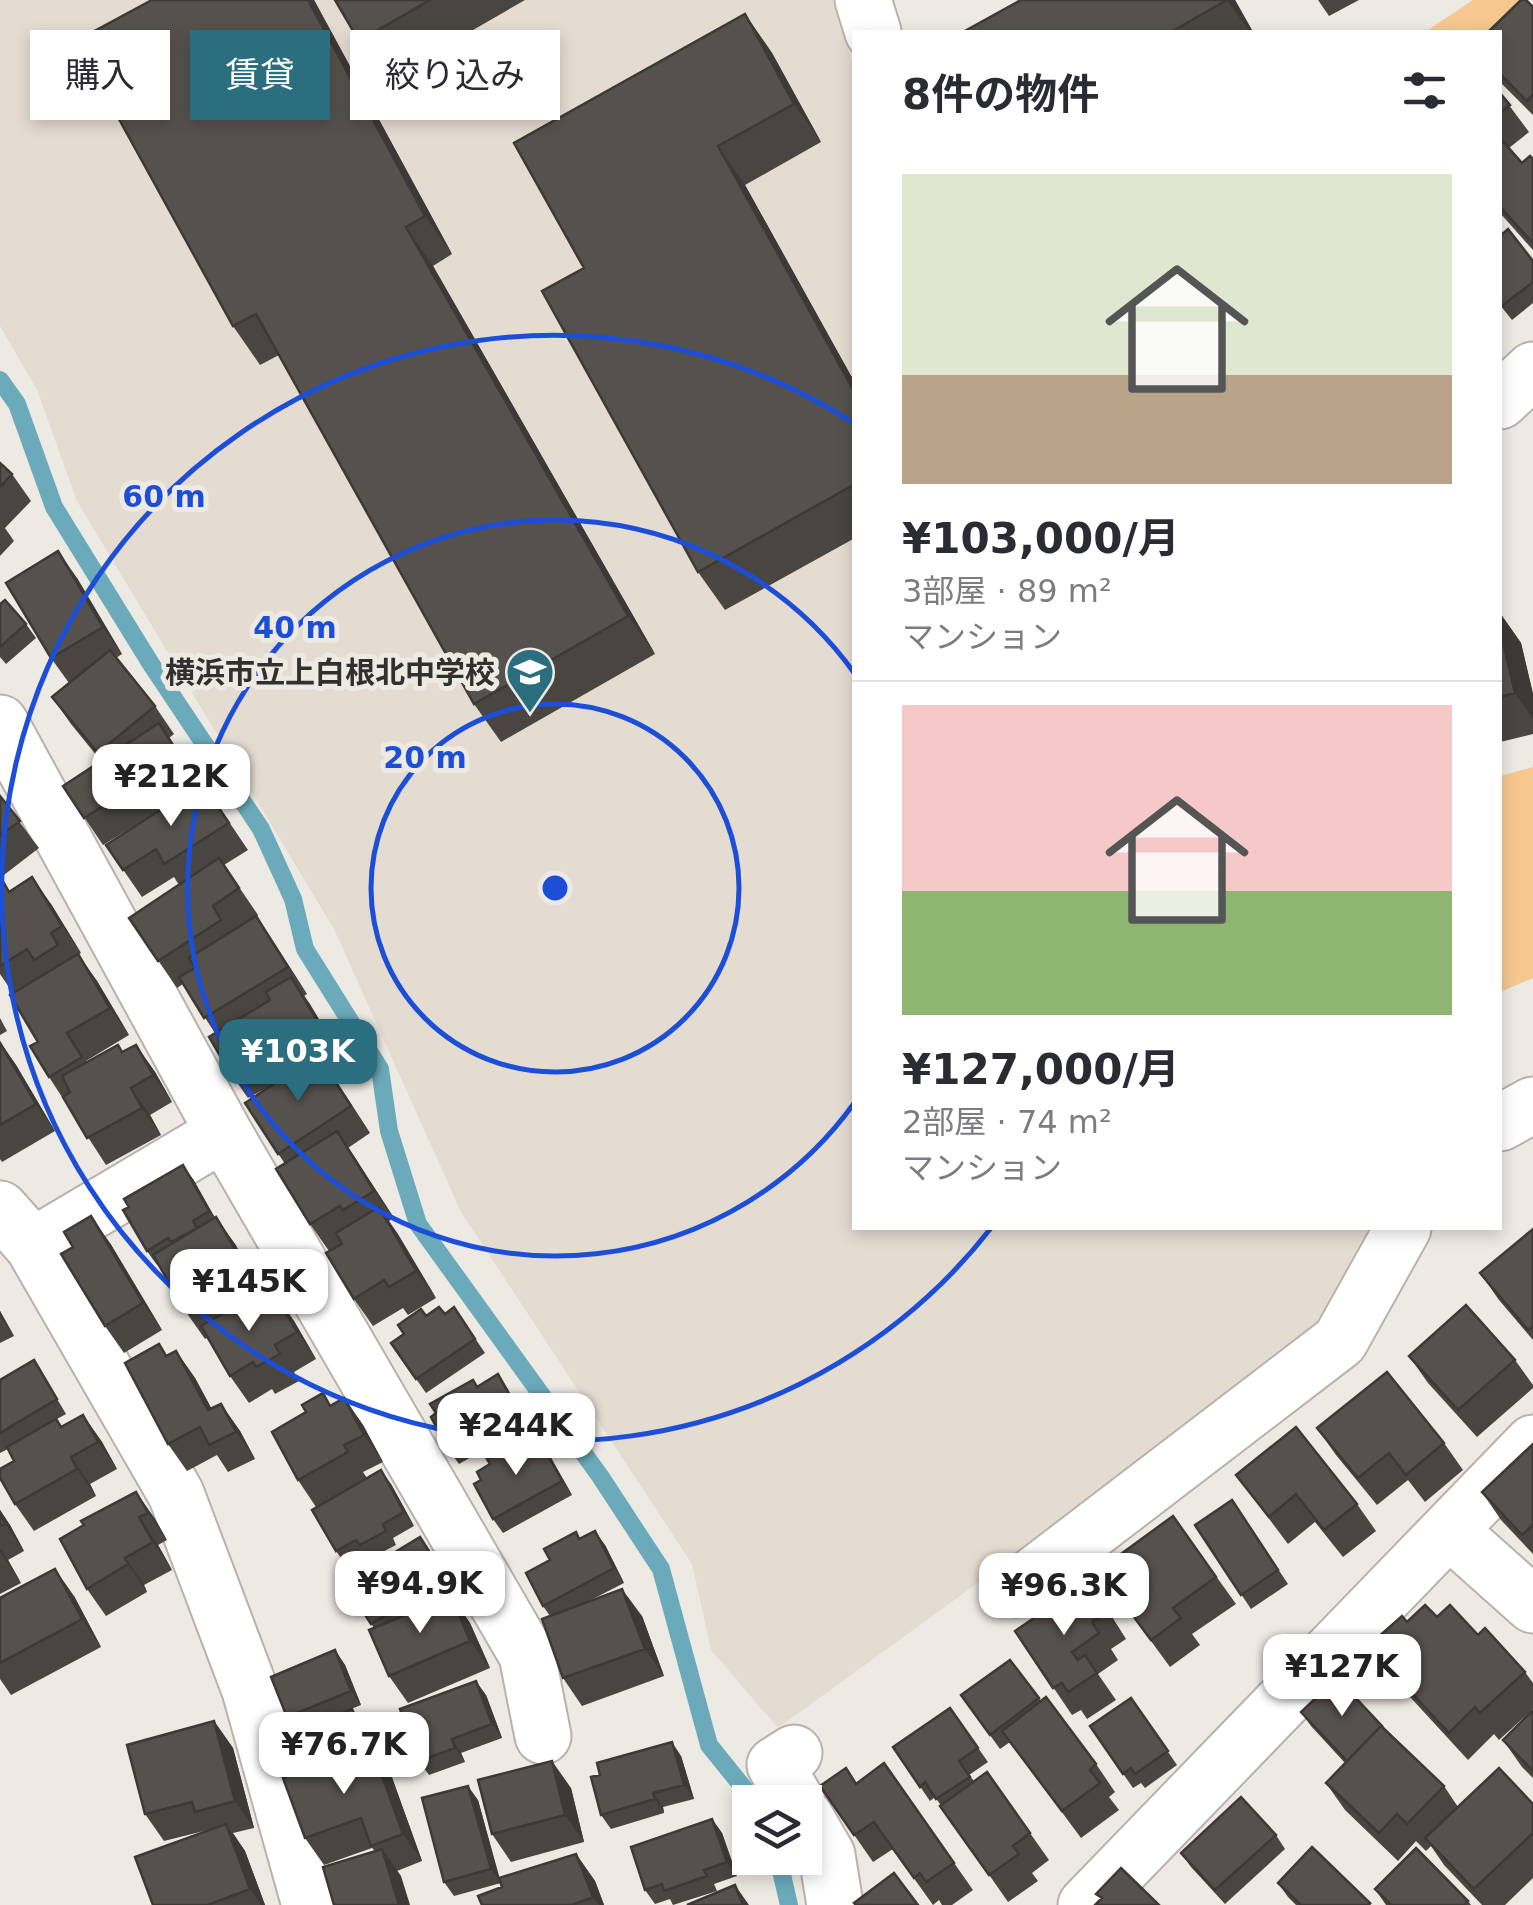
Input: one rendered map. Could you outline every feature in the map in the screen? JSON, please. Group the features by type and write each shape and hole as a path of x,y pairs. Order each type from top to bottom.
{"street":[{"path":"863,0 871,30"},
{"path":"1502,399 1533,370"},
{"path":"0,723 224,1133 527,1656 543,1736"},
{"path":"1502,1122 1533,1106"},
{"path":"224,1133 17,1228 176,1494 250,1690 310,1905"},
{"path":"1016,1589 1340,1341 1402,1230"},
{"path":"1086,1905 1533,1443"},
{"path":"1450,1531 1533,1606"},
{"path":"822,1846 835,1905"}],"shaded area":[{"name":"横浜市立上白根北中学校","path":"0,0 835,0 852,60 852,1230 1375,1230 1325,1331 778,1728 711,1650 692,1564 461,1212 334,929 77,501 37,390 0,326"},
{"path":"1473,0 1527,0 1491,30 1428,30"},
{"path":"1533,767 1533,978 1502,991 1502,775"}],"building":[{"path":"152,0 308,0 324,30 190,30 190,120 330,120 330,41 350,78 350,120 373,120 425,216 406,227 628,616 474,704 256,314 233,326 120,120 170,120 170,30 96,30"},
{"path":"335,0 430,0 378,30 353,30"},
{"path":"1021,0 1227,0 1174,30 967,30"},
{"path":"1521,0 1533,7 1533,94 1527,101 1502,76 1502,30 1490,30"},
{"path":"745,14 794,104 718,146 852,388 852,486 698,572 542,291 584,268 514,143"},
{"path":"1502,95 1510,105 1502,111"},
{"path":"1502,140 1522,163 1530,156 1533,159 1532,242 1502,209"},
{"path":"1508,229 1533,261 1533,282 1502,306 1502,234"},
{"path":"0,463 12,474 0,487"},
{"path":"58,551 103,627 51,658 6,583"},
{"path":"5,600 26,624 0,647 0,604"},
{"path":"1502,638 1515,693 1502,696"},
{"path":"110,650 155,706 98,753 52,697"},
{"path":"159,723 185,764 126,803 120,795 84,818 63,786"},
{"path":"202,783 229,823 164,864 156,849 123,870 106,845"},
{"path":"0,796 20,821 0,836"},
{"path":"219,858 239,888 213,906 221,920 158,961 129,918"},
{"path":"32,877 62,926 51,933 58,945 34,960 27,949 0,966 0,886 4,883 9,892"},
{"path":"256,916 288,967 204,1018 179,977 195,968 189,958"},
{"path":"78,954 110,1008 67,1033 82,1057 49,1077 30,1046 38,1042 10,995"},
{"path":"291,977 325,1034 269,1067 260,1052 229,1071 209,1037 270,1000 266,992"},
{"path":"0,1043 36,1104 0,1125"},
{"path":"118,1045 122,1052 136,1045 153,1075 131,1088 142,1108 87,1138 63,1097 70,1092 62,1076"},
{"path":"318,1055 351,1106 278,1154 245,1103"},
{"path":"337,1131 374,1191 310,1224 276,1169"},
{"path":"183,1165 209,1211 193,1221 197,1228 171,1242 168,1238 147,1251 123,1210 129,1207 124,1199"},
{"path":"379,1207 416,1271 389,1287 384,1280 354,1299 326,1253 342,1244 336,1233"},
{"path":"91,1216 143,1303 105,1326 61,1254 73,1247 64,1232"},
{"path":"216,1217 250,1274 186,1312 153,1255"},
{"path":"1533,1229 1533,1326 1528,1330 1480,1273"},
{"path":"275,1294 297,1332 275,1345 280,1354 256,1367 253,1362 230,1376 201,1326 238,1305 242,1313"},
{"path":"1466,1305 1515,1360 1458,1410 1409,1356"},
{"path":"439,1307 445,1314 454,1307 475,1339 416,1379 391,1343 404,1334 398,1325 421,1309 426,1316"},
{"path":"159,1344 166,1356 176,1351 208,1410 221,1404 236,1432 209,1445 200,1427 168,1444 125,1363"},
{"path":"34,1360 57,1399 0,1433 0,1380"},
{"path":"1387,1372 1444,1443 1406,1475 1389,1453 1358,1478 1317,1428"},
{"path":"498,1374 518,1410 449,1450 431,1417 436,1413 430,1404 473,1380 477,1387"},
{"path":"323,1393 330,1406 344,1398 364,1435 344,1445 348,1452 298,1480 272,1432 306,1412 302,1405"},
{"path":"83,1415 98,1442 71,1457 77,1469 15,1504 0,1478 0,1469 14,1461 7,1447 56,1419 61,1427"},
{"path":"1296,1427 1357,1504 1324,1530 1296,1494 1269,1517 1236,1475"},
{"path":"528,1441 533,1449 542,1444 562,1481 493,1519 474,1484 481,1480 477,1472 490,1464 487,1459"},
{"path":"1533,1444 1533,1525 1522,1535 1482,1492"},
{"path":"381,1470 404,1512 383,1524 386,1531 360,1545 356,1540 336,1551 312,1510"},
{"path":"136,1492 148,1513 139,1517 153,1542 125,1558 128,1564 87,1589 60,1539 84,1525 81,1521"},
{"path":"1232,1500 1278,1570 1241,1595 1195,1525"},
{"path":"1173,1516 1216,1577 1173,1608 1181,1618 1151,1640 1099,1570"},
{"path":"595,1531 614,1568 543,1606 526,1573 550,1560 544,1549 576,1532 579,1539"},
{"path":"420,1537 441,1570 420,1583 425,1591 371,1624 350,1591 357,1587 351,1579"},
{"path":"55,1569 82,1619 0,1663 0,1598"},
{"path":"1088,1582 1107,1612 1092,1622 1099,1633 1072,1652 1078,1660 1085,1655 1097,1673 1068,1692 1062,1683 1053,1688 1015,1631"},
{"path":"622,1589 645,1649 563,1678 542,1619"},
{"path":"451,1596 470,1641 389,1676 369,1630"},
{"path":"1425,1605 1437,1617 1450,1605 1478,1635 1485,1628 1525,1672 1480,1713 1475,1707 1449,1733 1368,1646 1402,1616 1407,1622"},
{"path":"335,1650 351,1691 287,1717 271,1677"},
{"path":"1010,1660 1039,1698 990,1735 961,1695"},
{"path":"1337,1678 1383,1727 1347,1761 1301,1712"},
{"path":"476,1681 492,1724 452,1739 455,1748 419,1761 400,1709"},
{"path":"1046,1697 1096,1764 1090,1770 1100,1783 1062,1811 1002,1731"},
{"path":"1131,1698 1168,1751 1135,1774 1131,1768 1123,1774 1090,1726"},
{"path":"950,1708 978,1748 959,1761 970,1777 936,1799 925,1782 920,1787 893,1747"},
{"path":"352,1709 368,1746 301,1771 287,1736"},
{"path":"1533,1712 1533,1771 1503,1740"},
{"path":"214,1721 235,1801 195,1812 192,1802 145,1814 127,1745"},
{"path":"1381,1726 1444,1786 1407,1824 1397,1814 1379,1833 1326,1783"},
{"path":"672,1742 684,1785 653,1793 655,1799 601,1815 591,1777 600,1775 597,1763"},
{"path":"371,1745 403,1834 371,1846 361,1818 305,1838 283,1778"},
{"path":"552,1761 565,1815 492,1834 478,1780"},
{"path":"884,1763 954,1863 926,1882 920,1873 914,1878 874,1822 854,1835 821,1785 846,1768 856,1784"},
{"path":"1499,1768 1533,1804 1533,1833 1474,1889 1425,1838"},
{"path":"987,1772 1030,1833 1013,1846 1019,1854 989,1875 940,1806"},
{"path":"468,1786 491,1869 444,1882 422,1798"},
{"path":"1241,1797 1276,1835 1215,1890 1181,1853"},
{"path":"712,1819 727,1862 704,1870 707,1876 664,1891 662,1884 645,1890 631,1847"},
{"path":"226,1824 250,1889 208,1905 153,1905 135,1857"},
{"path":"1312,1847 1370,1903 1301,1905 1278,1883"},
{"path":"1416,1848 1468,1901 1464,1905 1391,1905 1375,1889"},
{"path":"382,1849 399,1905 334,1905 323,1867"},
{"path":"576,1854 593,1897 572,1905 482,1905 478,1896 502,1887 499,1878"},
{"path":"1121,1868 1159,1905 1095,1905 1102,1898 1096,1894"},
{"path":"894,1873 918,1905 854,1903"},
{"path":"735,1885 743,1905 687,1905"}],"waterway":[{"path":"0,380 17,404 54,507 151,664 261,829 293,899 305,949 380,1069 389,1131 418,1224 600,1476 661,1569 709,1745 741,1785"},
{"path":"782,1875 789,1905"}],"place":[{"name":"横浜市立上白根北中学校","path":"530,714"}]}
